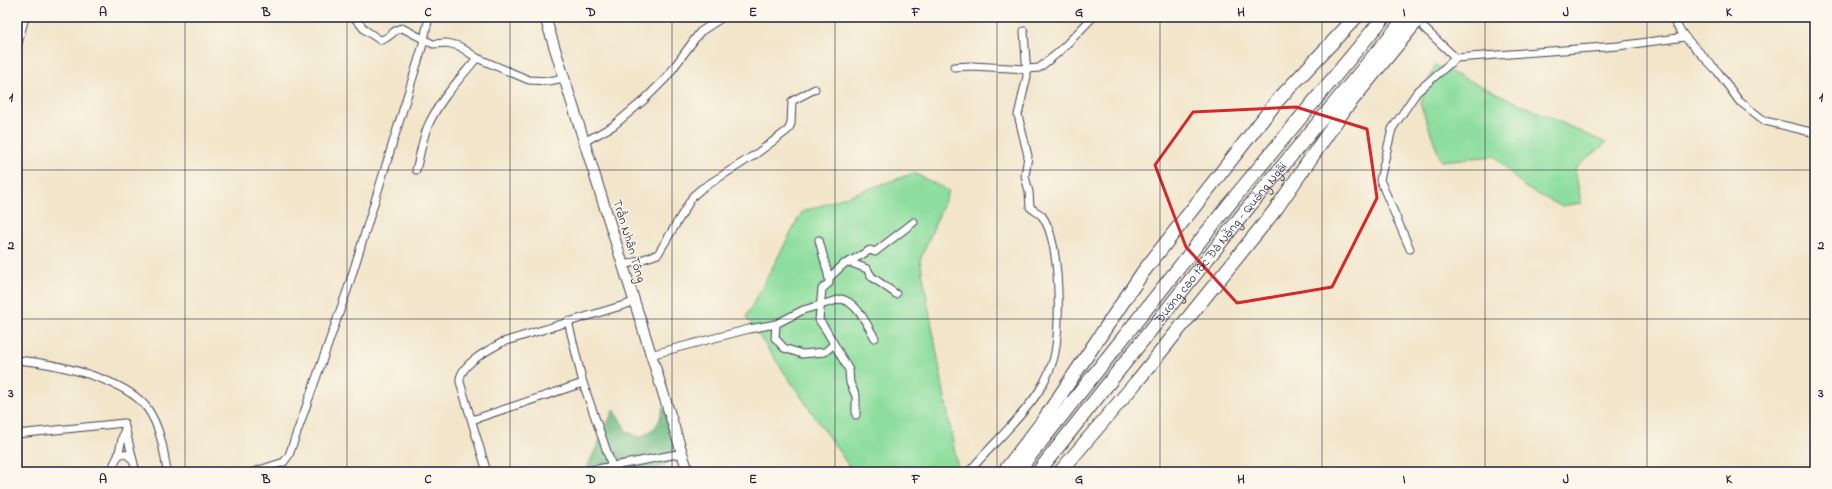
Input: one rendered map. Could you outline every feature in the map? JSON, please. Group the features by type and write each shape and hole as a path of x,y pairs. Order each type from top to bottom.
{"highway":[{"path":"1004,472 1047,415 1143,272 1278,100 1356,17"},
{"name":"Đường cao tốc Đà Nẵng - Quảng Ngãi","path":"1017,472 1234,198 1384,17"},
{"name":"Đường cao tốc Đà Nẵng - Quảng Ngãi","path":"1038,472 1247,209 1406,17"},
{"path":"1060,472 1138,380 1276,209 1344,110 1422,22"}],"street":[{"path":"17,47 25,17"},
{"path":"354,17 365,30 380,40 389,37 399,28 436,45 447,43 454,45 477,58 528,80 549,81 564,78"},
{"path":"253,472 284,462 289,455 348,288 424,40 429,17"},
{"name":"Trần Nhân Tông","path":"545,17 688,472"},
{"path":"584,142 613,126 644,100 666,78 700,32 723,17"},
{"path":"954,67 1039,68 1059,52 1093,17"},
{"path":"1671,17 1685,37 1718,72 1739,101 1765,121 1815,133"},
{"path":"1422,22 1456,58"},
{"path":"969,472 1038,392 1048,372 1056,344 1058,309 1057,269 1051,237 1042,216 1030,207 1029,192 1025,176 1028,156 1018,115 1025,88 1026,69 1024,32"},
{"path":"1410,249 1380,180 1392,129 1417,92 1456,58 1618,46 1685,37"},
{"path":"416,170 426,129 435,112 445,96 477,58"},
{"path":"623,266 658,254 693,196 701,188 756,154 788,130 791,124 792,100 815,89"},
{"path":"829,278 844,264 870,250 875,252 914,222"},
{"path":"819,240 829,278 829,283 822,289 819,320 849,370 850,383 856,396 856,415"},
{"path":"849,262 867,269 872,277 896,294"},
{"path":"650,355 776,324 803,310 841,300 846,300 854,307 875,338"},
{"path":"487,472 460,382 460,377 464,369 485,352 503,342 634,302"},
{"path":"568,321 584,383 612,466"},
{"path":"776,324 775,338 784,348 802,354 825,352 834,344"},
{"path":"17,360 61,367 97,378 134,395 146,408 154,420 162,442 167,472"},
{"path":"472,420 584,383"},
{"path":"17,434 124,423 136,472"},
{"path":"111,472 118,456 125,429"},
{"path":"118,456 122,453 127,454 132,459"},
{"path":"581,472 683,453"}],"highlighted area":[{"path":"1296,107 1367,129 1377,198 1332,287 1237,303 1186,247 1155,165 1193,112"}],"green space":[{"path":"1435,65 1606,143 1575,169 1581,203 1561,206 1524,187 1495,156 1441,161 1420,103"},
{"path":"914,173 949,191 920,260 958,470 951,472 853,472 746,317 802,212"},
{"path":"663,407 683,453 652,472 585,472 614,409 627,432 640,437 654,428 660,418"}]}
